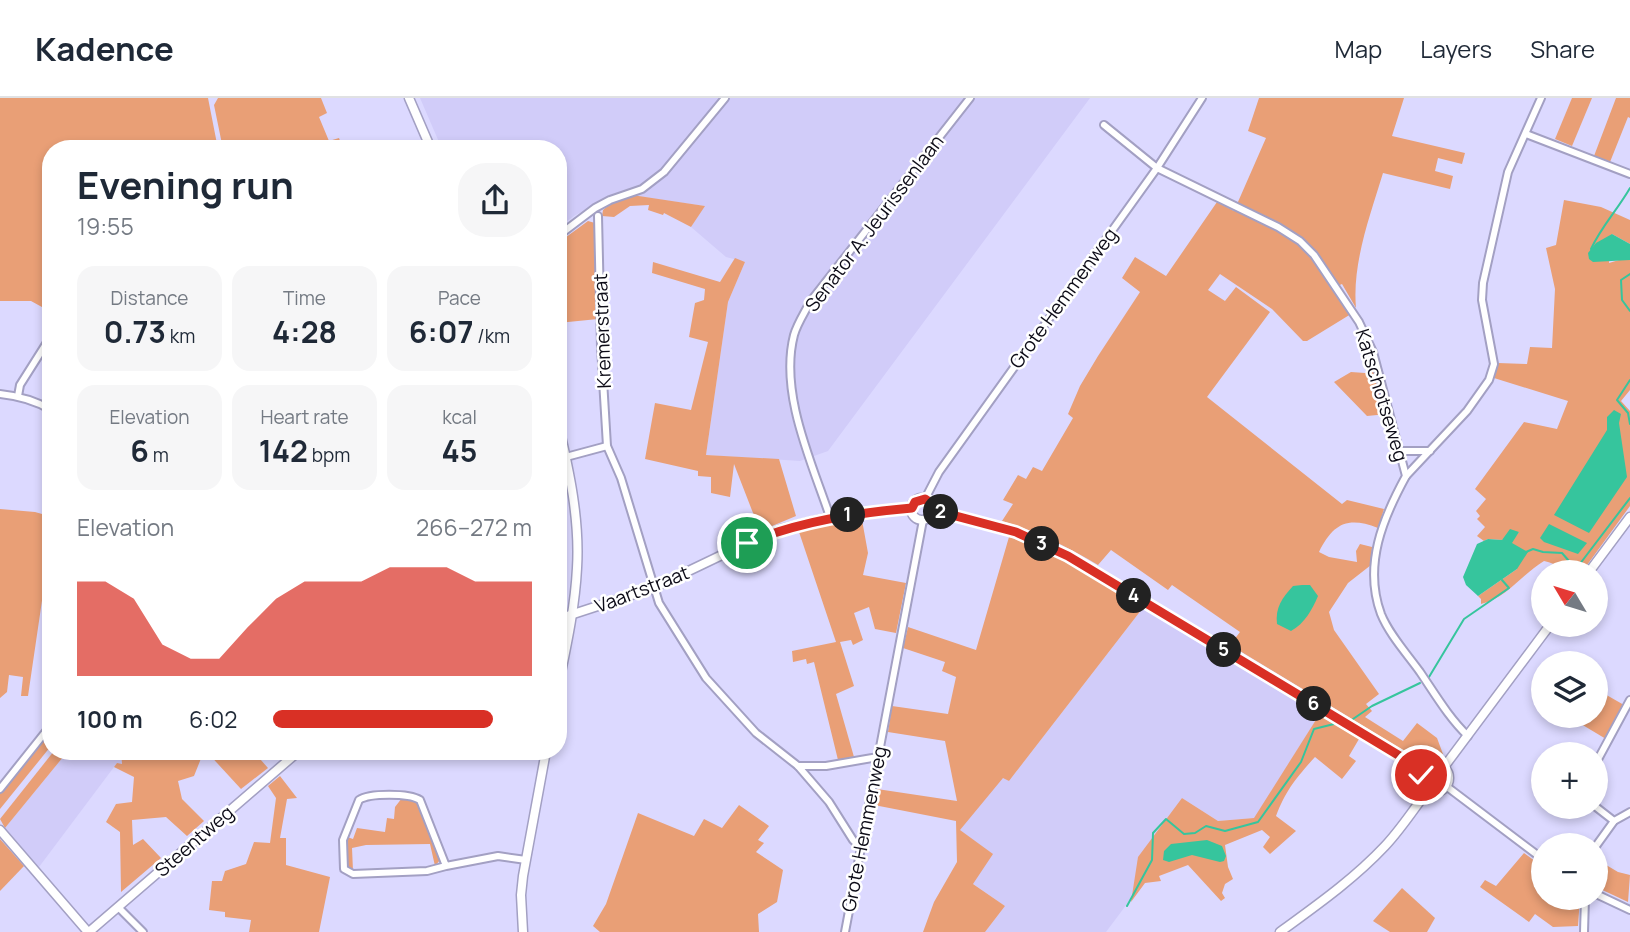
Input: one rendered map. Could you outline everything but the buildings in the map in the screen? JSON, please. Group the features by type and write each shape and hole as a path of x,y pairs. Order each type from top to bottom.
{"street":[{"path":"409,98 427,140"},
{"path":"567,229 595,208 642,189 664,172 725,98"},
{"name":"Senator A. Jeurissenlaan","path":"830,517 793,402 790,367 794,334 810,302 970,98"},
{"name":"Grote Hemmenweg","path":"912,508 915,502 925,499 939,472 1157,168 1202,98"},
{"path":"1406,476 1467,411 1489,380 1494,364 1482,300 1483,283 1508,172 1541,98"},
{"name":"Katschotseweg","path":"1104,125 1157,168 1278,227 1300,241 1314,255 1360,322 1373,352 1406,476 1387,510 1378,535 1375,572 1377,596 1382,615 1395,638 1454,721 1468,736"},
{"path":"1526,134 1630,174"},
{"name":"Kremerstraat","path":"598,216 601,347 607,446 621,478 659,603 706,678 756,733 798,766 829,802 860,847"},
{"path":"18,396 20,385 42,350"},
{"path":"0,394 18,396 42,405"},
{"path":"567,457 607,446"},
{"path":"1401,451 1430,451"},
{"path":"567,463 577,524 578,566 567,640"},
{"path":"912,508 914,516 923,520 931,516 932,504 925,499"},
{"name":"Vaartstraat","path":"572,614 653,588 781,529 830,517 912,508"},
{"path":"933,510 1016,532 1068,556 1423,770"},
{"path":"1598,560 1630,517"},
{"name":"Grote Hemmenweg","path":"845,932 923,520"},
{"path":"567,616 572,614"},
{"path":"1444,767 1541,637"},
{"path":"1607,742 1630,700"},
{"path":"0,789 42,736"},
{"path":"798,766 826,766 878,757"},
{"name":"Steentweg","path":"88,932 289,760"},
{"path":"523,932 522,895 526,860 545,760"},
{"path":"1433,764 1444,767 1449,774 1446,786 1438,792 1428,790 1421,781 1423,770 1433,764"},
{"path":"1446,786 1531,850"},
{"path":"1280,932 1341,887 1371,860 1402,826 1428,790"},
{"path":"446,866 417,798 410,795 366,796 359,800 343,840 344,869 353,874 428,871 498,856 526,860"},
{"path":"1605,833 1614,821 1630,812"},
{"path":"1608,816 1614,821"},
{"path":"0,830 88,932"},
{"path":"1608,900 1630,910"},
{"path":"118,907 143,932"},
{"path":"1584,932 1585,910"}],"shaded area":[{"path":"0,98 208,98 216,140 42,140 42,307 31,301 0,301"},
{"path":"218,98 321,98 327,113 319,117 329,140 221,140 214,105"},
{"path":"420,98 1090,98 828,451 800,461 706,455 728,302 745,262 726,257 691,227 704,206 615,193 567,221 567,140 438,140"},
{"path":"1259,98 1404,98 1392,136 1465,153 1462,164 1438,158 1435,171 1453,176 1450,189 1383,173 1359,257 1356,308 1342,284 1335,287 1351,314 1307,341 1303,341 1272,309 1220,274 1208,290 1225,301 1236,287 1270,312 1207,397 1342,504 1347,500 1384,509 1378,528 1358,523 1342,525 1324,542 1319,552 1329,557 1357,562 1356,551 1360,544 1372,547 1371,565 1348,583 1329,612 1334,630 1379,694 1366,704 1372,711 1365,717 1403,741 1417,723 1437,738 1443,754 1421,761 1230,645 1240,632 1172,585 1168,590 1111,550 1098,565 1052,540 1002,521 1013,504 1003,500 1018,475 1026,479 1033,467 1042,471 1073,418 1068,414 1080,386 1140,292 1122,278 1135,257 1166,276 1217,202 1234,211 1266,138 1248,131"},
{"path":"1572,98 1592,98 1572,146 1555,139"},
{"path":"1616,98 1630,98 1630,118 1628,117 1610,162 1594,156"},
{"path":"632,195 705,206 691,227 664,213 663,215 648,210 649,205 630,206 614,217 602,216 603,210 609,205"},
{"path":"1564,200 1601,207 1630,220 1630,244 1612,234 1609,263 1630,260 1630,390 1621,401 1630,411 1630,506 1591,560 1531,560 1531,570 1499,597 1481,604 1478,596 1517,569 1511,542 1519,532 1502,540 1484,541 1477,536 1485,527 1477,519 1480,516 1476,511 1486,499 1475,489 1524,422 1557,429 1568,401 1494,378 1498,363 1527,364 1530,347 1552,348 1555,289 1546,248 1556,245"},
{"path":"588,221 595,223 598,319 567,322 567,236"},
{"path":"1612,234 1630,244 1630,260 1593,262 1589,259 1588,253 1596,243"},
{"path":"735,258 745,262 728,302 706,455 779,459 796,516 760,531 734,464 730,497 711,493 711,477 698,476 698,471 645,459 655,403 691,410 708,342 689,337 695,303 704,300 705,289 652,273 653,262 720,282"},
{"path":"1374,369 1387,414 1367,416 1334,382 1351,372 1365,373"},
{"path":"1614,410 1621,414 1619,423 1627,477 1589,533 1554,515 1607,430 1607,417"},
{"path":"0,509 35,512 42,514 42,601 28,696 21,696 23,677 9,675 7,692 0,698"},
{"path":"862,520 868,553 863,575 906,583 896,633 875,629 869,607 854,613 863,640 853,645 851,640 840,642 854,686 836,694 854,757 838,760 814,662 807,664 806,659 793,662 792,651 836,642 799,532 834,523"},
{"path":"1549,524 1587,543 1578,554 1544,542 1540,538"},
{"path":"1510,529 1519,532 1512,543 1528,552 1517,569 1478,596 1466,585 1463,577 1477,544 1488,539 1502,540"},
{"path":"1009,537 1061,559 1142,609 1009,781 1003,778 960,830 993,854 973,884 1005,906 985,932 923,932 934,902 957,862 956,821 874,805 877,789 957,801 945,741 888,732 892,706 948,714 956,677 942,671 945,662 903,648 908,627 976,650"},
{"path":"1310,585 1318,596 1307,616 1291,631 1277,624 1278,608 1293,586"},
{"path":"1142,609 1319,715 1255,818 1218,821 1182,798 1127,904 1106,932 985,932 1005,906 972,883 959,830 1003,777 1009,781"},
{"path":"1608,696 1624,705 1606,739 1588,728 1608,728"},
{"path":"1319,715 1359,739 1349,756 1356,761 1342,779 1315,757 1302,771 1288,791 1276,816 1296,831 1270,854 1263,847 1270,837 1262,830 1225,845 1228,867 1233,879 1225,884 1222,893 1225,898 1221,901 1188,865 1159,876 1161,881 1145,883 1131,902 1138,857 1182,798 1218,821 1254,818"},
{"path":"42,738 42,757 0,809 0,791"},
{"path":"47,760 61,760 5,828 0,819"},
{"path":"61,760 122,760 122,765 117,763 39,867 5,828"},
{"path":"122,760 200,760 194,776 178,781 182,799 204,821 187,836 166,817 132,820 133,845 143,839 161,858 121,892 120,832 106,822 116,804 132,802 134,777 114,767 117,763 122,764"},
{"path":"214,760 261,760 268,768 241,789"},
{"path":"280,776 297,798 287,799 280,838 286,838 286,865 330,877 319,932 249,932 251,920 225,917 225,912 209,910 212,881 222,881 225,871 246,864 254,842 270,843 276,798 268,786"},
{"path":"402,798 412,798 418,803 440,860 435,866 430,844 366,845 352,848 353,871 346,868 347,837 353,839 357,828 385,832 387,818 394,819 395,807"},
{"path":"739,805 769,826 758,840 764,843 756,852 783,870 777,902 758,914 759,932 600,932 593,926 606,904 638,813 694,836 704,819 722,828"},
{"path":"0,839 24,866 0,891"},
{"path":"1207,840 1222,846 1226,856 1224,861 1192,855 1169,862 1163,860 1164,851 1171,844"},
{"path":"1524,853 1531,858 1531,910 1579,910 1578,926 1553,927 1535,914 1529,922 1480,887 1485,880 1496,886"},
{"path":"1608,866 1630,875 1628,902 1608,893"},
{"path":"1402,888 1435,918 1427,932 1390,932 1373,921"}],"waterway":[{"path":"1591,249 1630,188"},
{"path":"1630,274 1621,280 1622,300 1630,311"},
{"path":"1630,380 1617,400 1628,413 1630,424"},
{"path":"1526,552 1533,549 1562,553 1576,569 1630,498"},
{"path":"1429,677 1464,619 1509,588 1502,580"},
{"path":"1353,719 1372,706 1420,683"},
{"path":"1127,906 1152,860 1153,833 1166,819 1184,834 1195,833 1206,826 1225,831 1258,822 1301,762 1314,729 1334,724"}],"route":[{"path":"747,543 781,529 830,517 912,508 915,502 928,500 933,510 1016,532 1068,556 1423,770 1421,775"}]}
